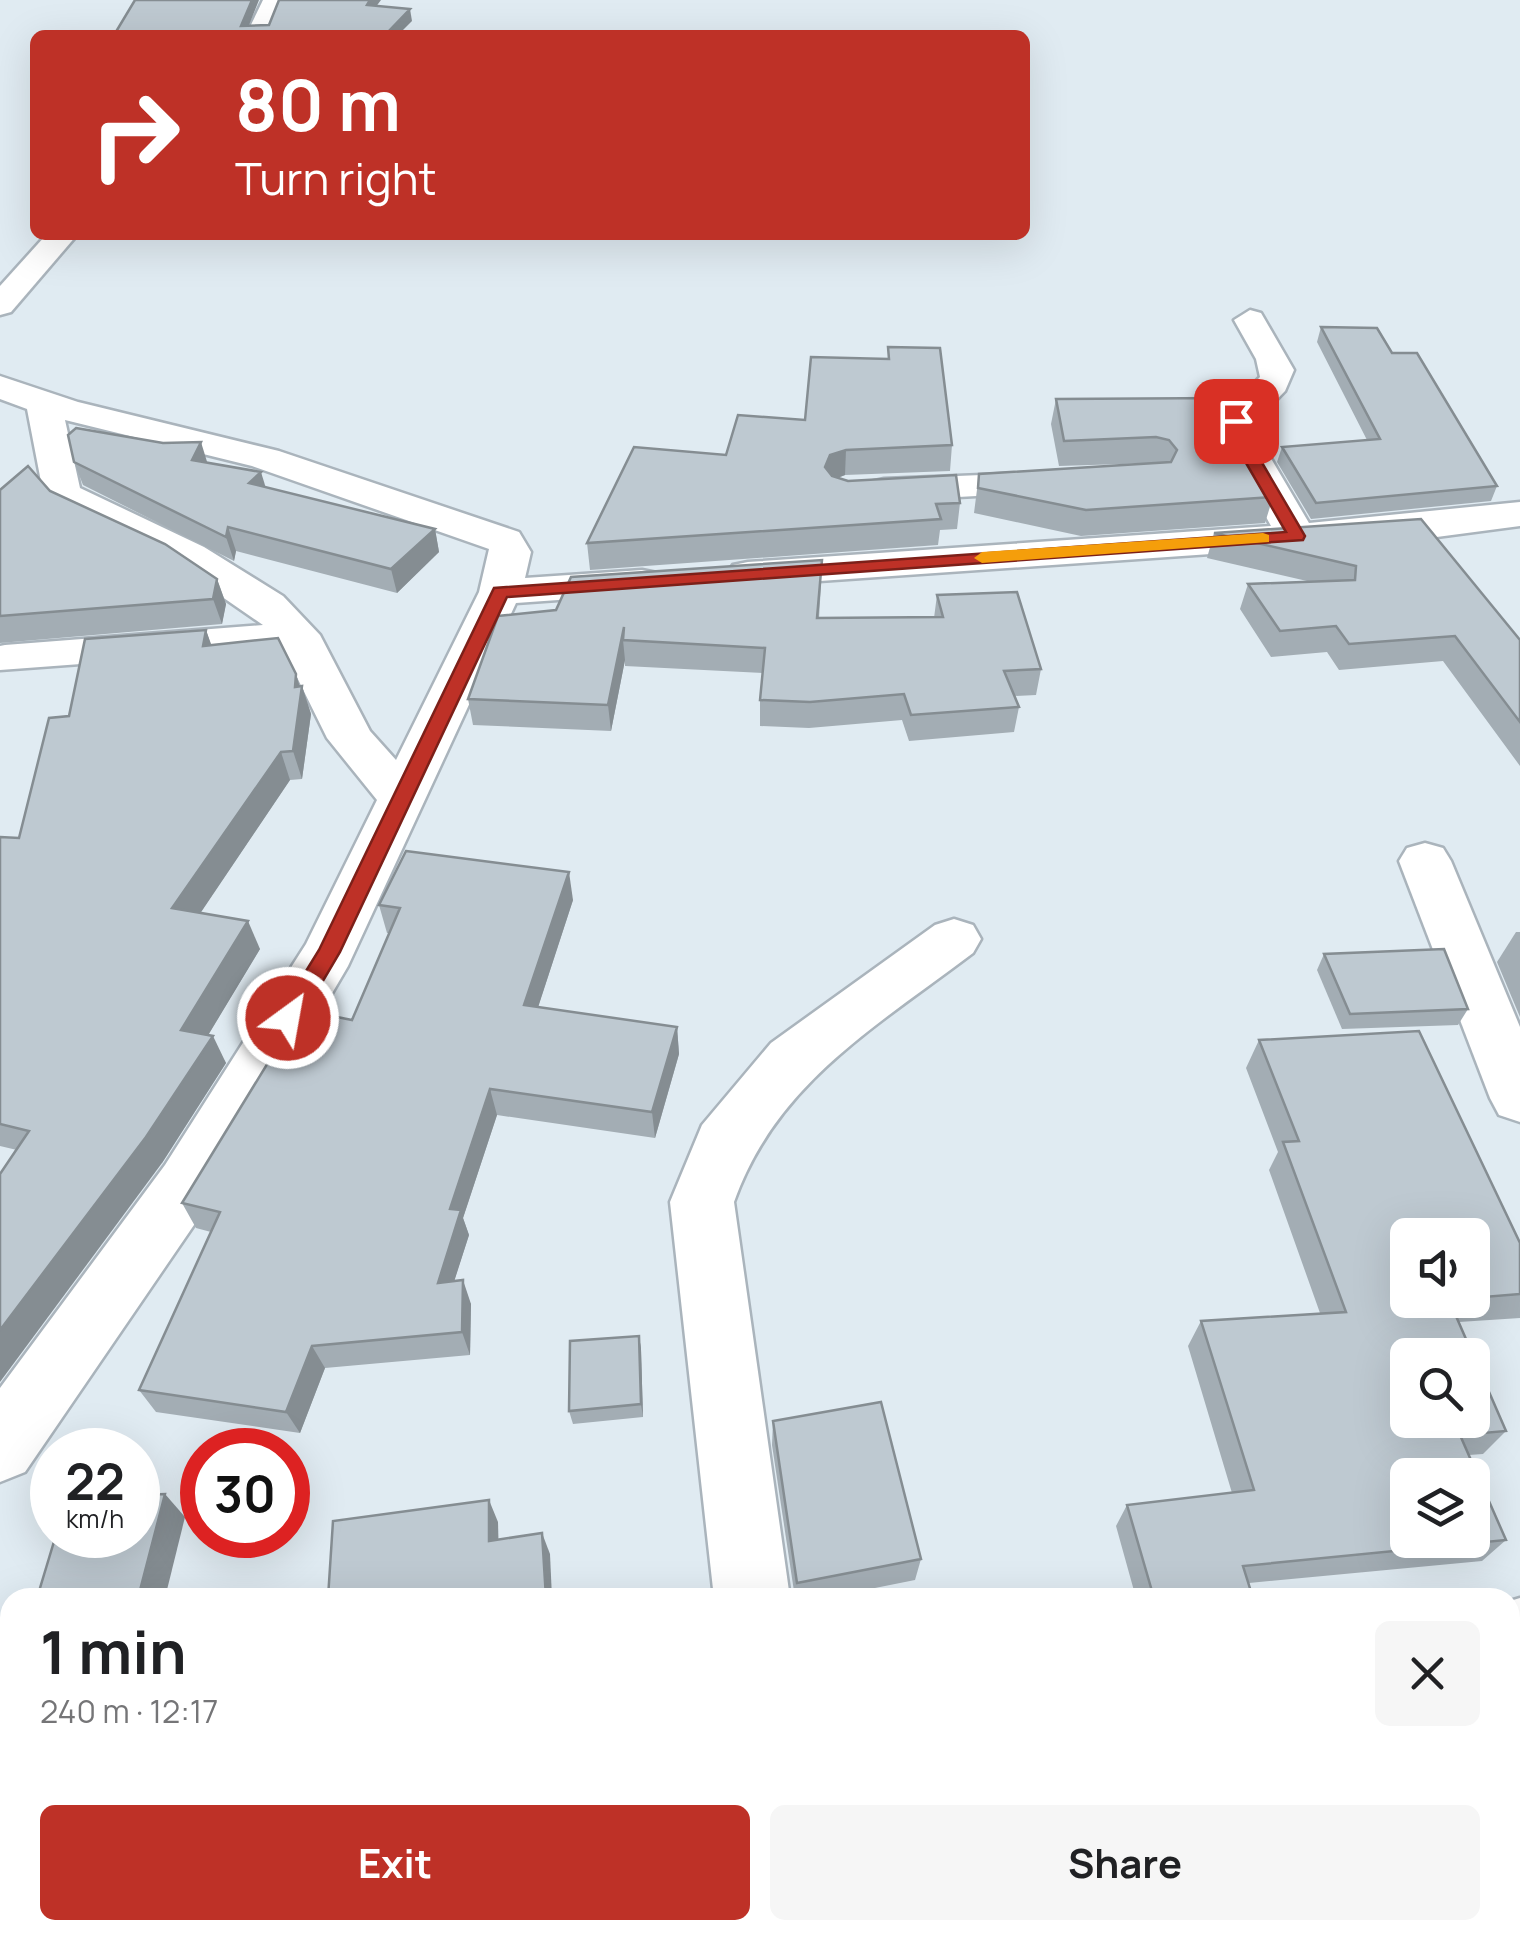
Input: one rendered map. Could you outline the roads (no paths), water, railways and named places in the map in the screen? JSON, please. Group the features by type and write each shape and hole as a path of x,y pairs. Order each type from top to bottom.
{"street":[{"path":"259,30 274,0"},
{"path":"0,305 58,240"},
{"path":"1250,320 1280,371 1278,382 1236,421 1238,432 1297,536"},
{"path":"0,386 44,407 182,436 349,481 505,542 511,552 500,592 319,969 187,1184 0,1447"},
{"path":"44,407 62,492 76,504 190,556 268,605 298,635 350,738 400,796"},
{"path":"850,473 846,491 1082,481"},
{"path":"500,592 698,578 839,548 1297,536 1414,528 1520,514"},
{"path":"5,658 298,635"},
{"path":"1425,861 1520,1098"},
{"path":"751,1588 702,1202 724,1143 792,1059 954,939"}]}
